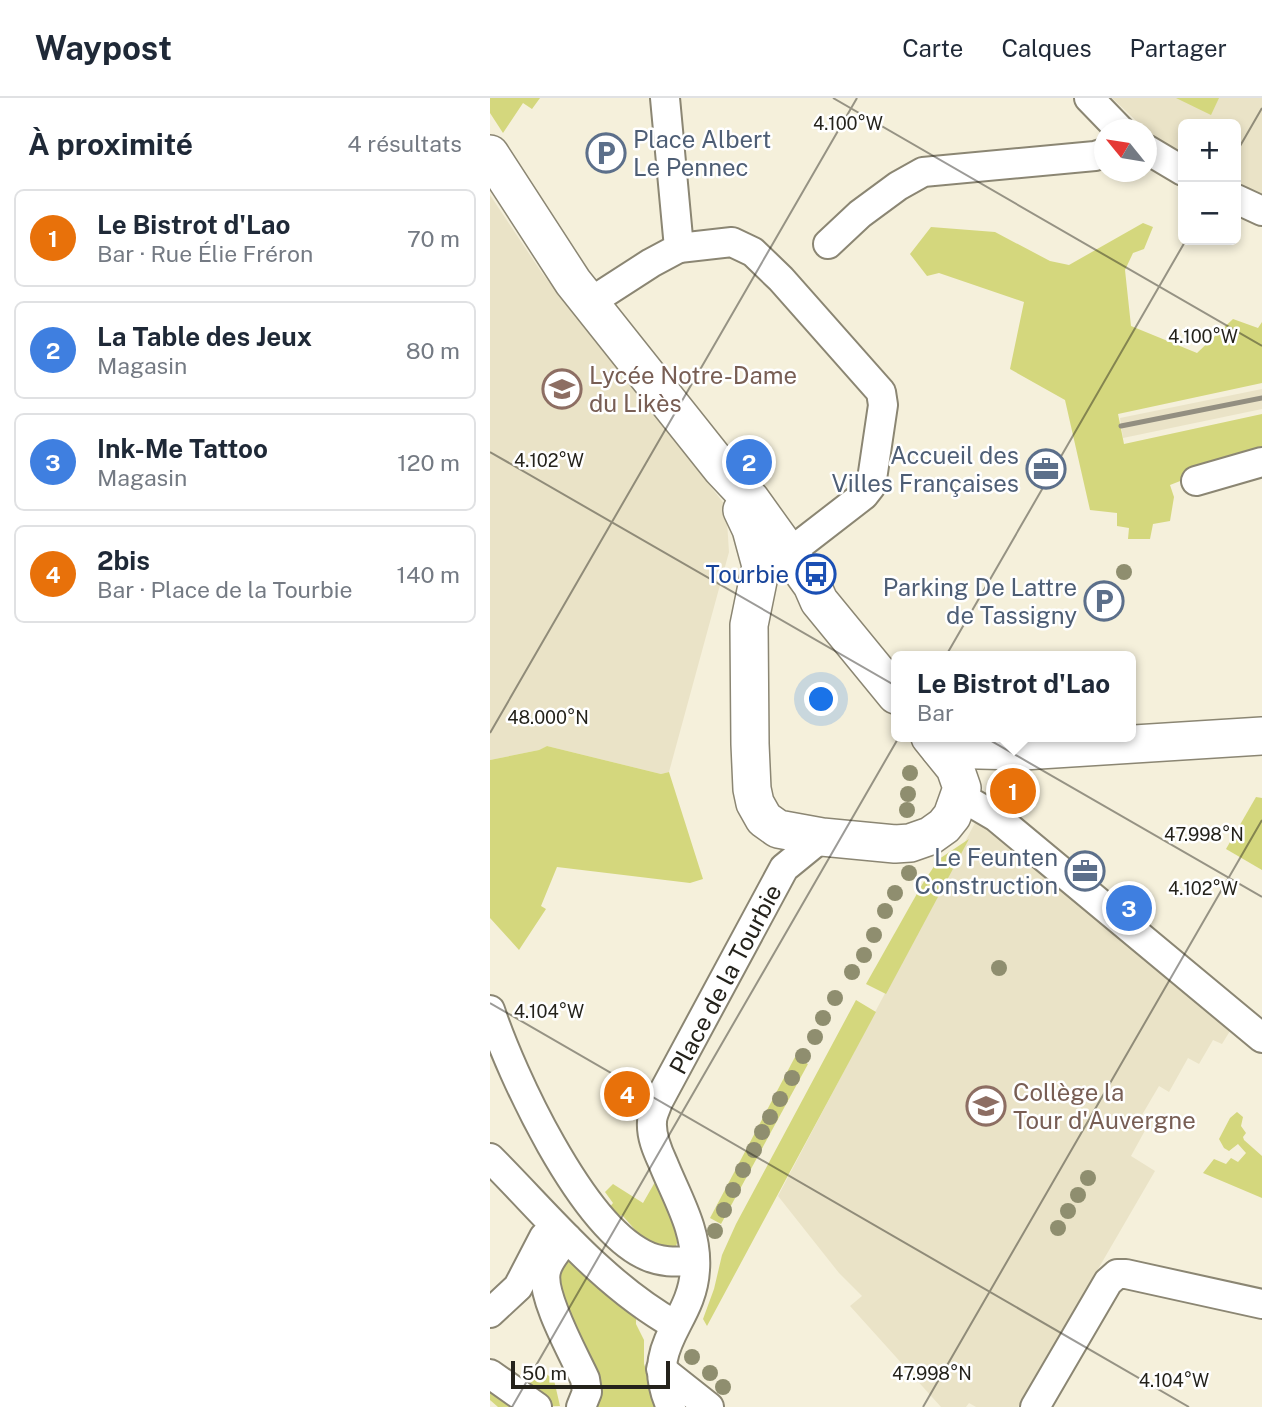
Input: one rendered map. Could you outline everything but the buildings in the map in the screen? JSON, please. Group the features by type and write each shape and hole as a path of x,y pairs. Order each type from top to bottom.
{"main road":[{"path":"490,154 589,303 721,468 751,500 811,585 819,601 891,689"},
{"name":"Place de la Tourbie","path":"721,468 751,530 760,559 761,573 750,625 752,789 760,813 773,827"},
{"path":"754,599 767,587 782,585 802,590 819,601"},
{"path":"935,743 1023,751 1262,736"},
{"path":"773,827 822,837 895,844 923,839 944,826 952,816 961,792 959,774 935,743"},
{"path":"961,792 992,765 1023,751"}],"street":[{"path":"665,98 679,248"},
{"path":"1089,98 1110,119"},
{"path":"828,244 898,186 923,172 1094,156"},
{"path":"1157,156 1178,168"},
{"path":"1241,201 1262,211"},
{"path":"589,303 679,248 732,242 753,252 781,279 881,392 883,400 873,482 864,495 789,553"},
{"path":"1196,481 1262,462"},
{"path":"961,792 996,817 1262,1038"},
{"name":"Place de la Tourbie","path":"773,827 784,868"},
{"name":"Place de la Tourbie","path":"662,1368 664,1350 691,1292 695,1261 690,1228 655,1144 652,1120 659,1102 784,868 822,837"},
{"path":"490,1010 506,1055 549,1141 600,1215 626,1242 643,1254 670,1262 695,1261"},
{"path":"490,1158 560,1232 629,1295 675,1325"},
{"path":"490,1313 518,1287 539,1245 560,1232"},
{"path":"560,1232 545,1277 550,1301 584,1379 587,1392 581,1407"},
{"path":"1035,1407 1108,1282 1117,1274 1126,1273 1262,1304"},
{"path":"662,1368 671,1407"},
{"path":"662,1368 709,1407"},
{"path":"490,1374 537,1407"}],"shaded area":[{"path":"1112,98 1262,98 1262,204 1241,193 1241,119 1178,119 1178,153 1157,138 1157,119 1134,119"},
{"name":"Lycée Notre-Dame du Likès","path":"490,195 542,273 726,506 729,552 669,772 661,774 547,746 490,760"},
{"path":"1262,389 1262,409 1123,438 1120,418"},
{"name":"Collège la Tour d'Auvergne","path":"976,821 981,821 1230,1031 1222,1044 1213,1040 1199,1064 1188,1058 1169,1092 1159,1086 1139,1120 1148,1125 1131,1156 1155,1171 1018,1407 976,1407 969,1403 966,1407 941,1407 850,1306 862,1296 839,1273 778,1196"}],"green space":[{"path":"490,98 540,98 532,109 523,103 503,133 490,113"},
{"path":"1176,98 1219,98 1211,115"},
{"path":"1143,223 1153,227 1144,249 1133,253 1125,270 1131,326 1197,353 1233,319 1258,328 1262,322 1262,383 1118,414 1124,444 1262,414 1262,458 1193,476 1170,485 1174,497 1170,521 1153,524 1150,539 1128,539 1129,528 1117,526 1117,513 1090,510 1065,400 1010,369 1024,302 939,273 927,276 910,254 931,227 995,232 1050,261 1069,265"},
{"path":"547,746 661,774 669,772 703,879 690,883 557,867 541,906 546,909 519,950 490,918 490,760"},
{"path":"1256,797 1262,798 1262,870 1226,849"},
{"path":"969,839 886,994 866,984 939,859"},
{"path":"856,1000 876,1012 707,1326 703,1319 722,1255 736,1224"},
{"path":"795,1057 808,1064 721,1224 710,1218"},
{"path":"1237,1112 1243,1117 1241,1126 1246,1133 1244,1140 1262,1156 1262,1198 1203,1173 1214,1159 1226,1164 1231,1158 1238,1162 1246,1153 1238,1144 1229,1151 1219,1139 1230,1118"},
{"path":"655,1182 662,1186 679,1237 676,1246 669,1252 637,1244 637,1232 622,1215 617,1218 609,1208 613,1203 605,1192 613,1184 643,1203"},
{"path":"565,1258 597,1274 636,1319 644,1340 644,1364 659,1407 593,1407 563,1311 555,1265"},
{"path":"544,1372 554,1380 560,1406 498,1407 490,1400 490,1383 524,1386"}],"railway":[{"path":"1121,426 1262,398"}],"place":[{"name":"Place Albert Le Pennec","path":"606,153"},
{"name":"Lycée Notre-Dame du Likès","path":"562,389"},
{"name":"La Table des Jeux","path":"749,462"},
{"name":"Accueil des Villes Françaises","path":"1046,469"},
{"name":"Tourbie","path":"816,574"},
{"name":"Parking De Lattre de Tassigny","path":"1104,601"},
{"name":"Le Bistrot d'Lao","path":"1013,791"},
{"name":"Le Feunten Construction","path":"1085,871"},
{"name":"Ink-Me Tattoo","path":"1129,908"},
{"name":"2bis","path":"627,1094"},
{"name":"Collège la Tour d'Auvergne","path":"986,1106"}]}
